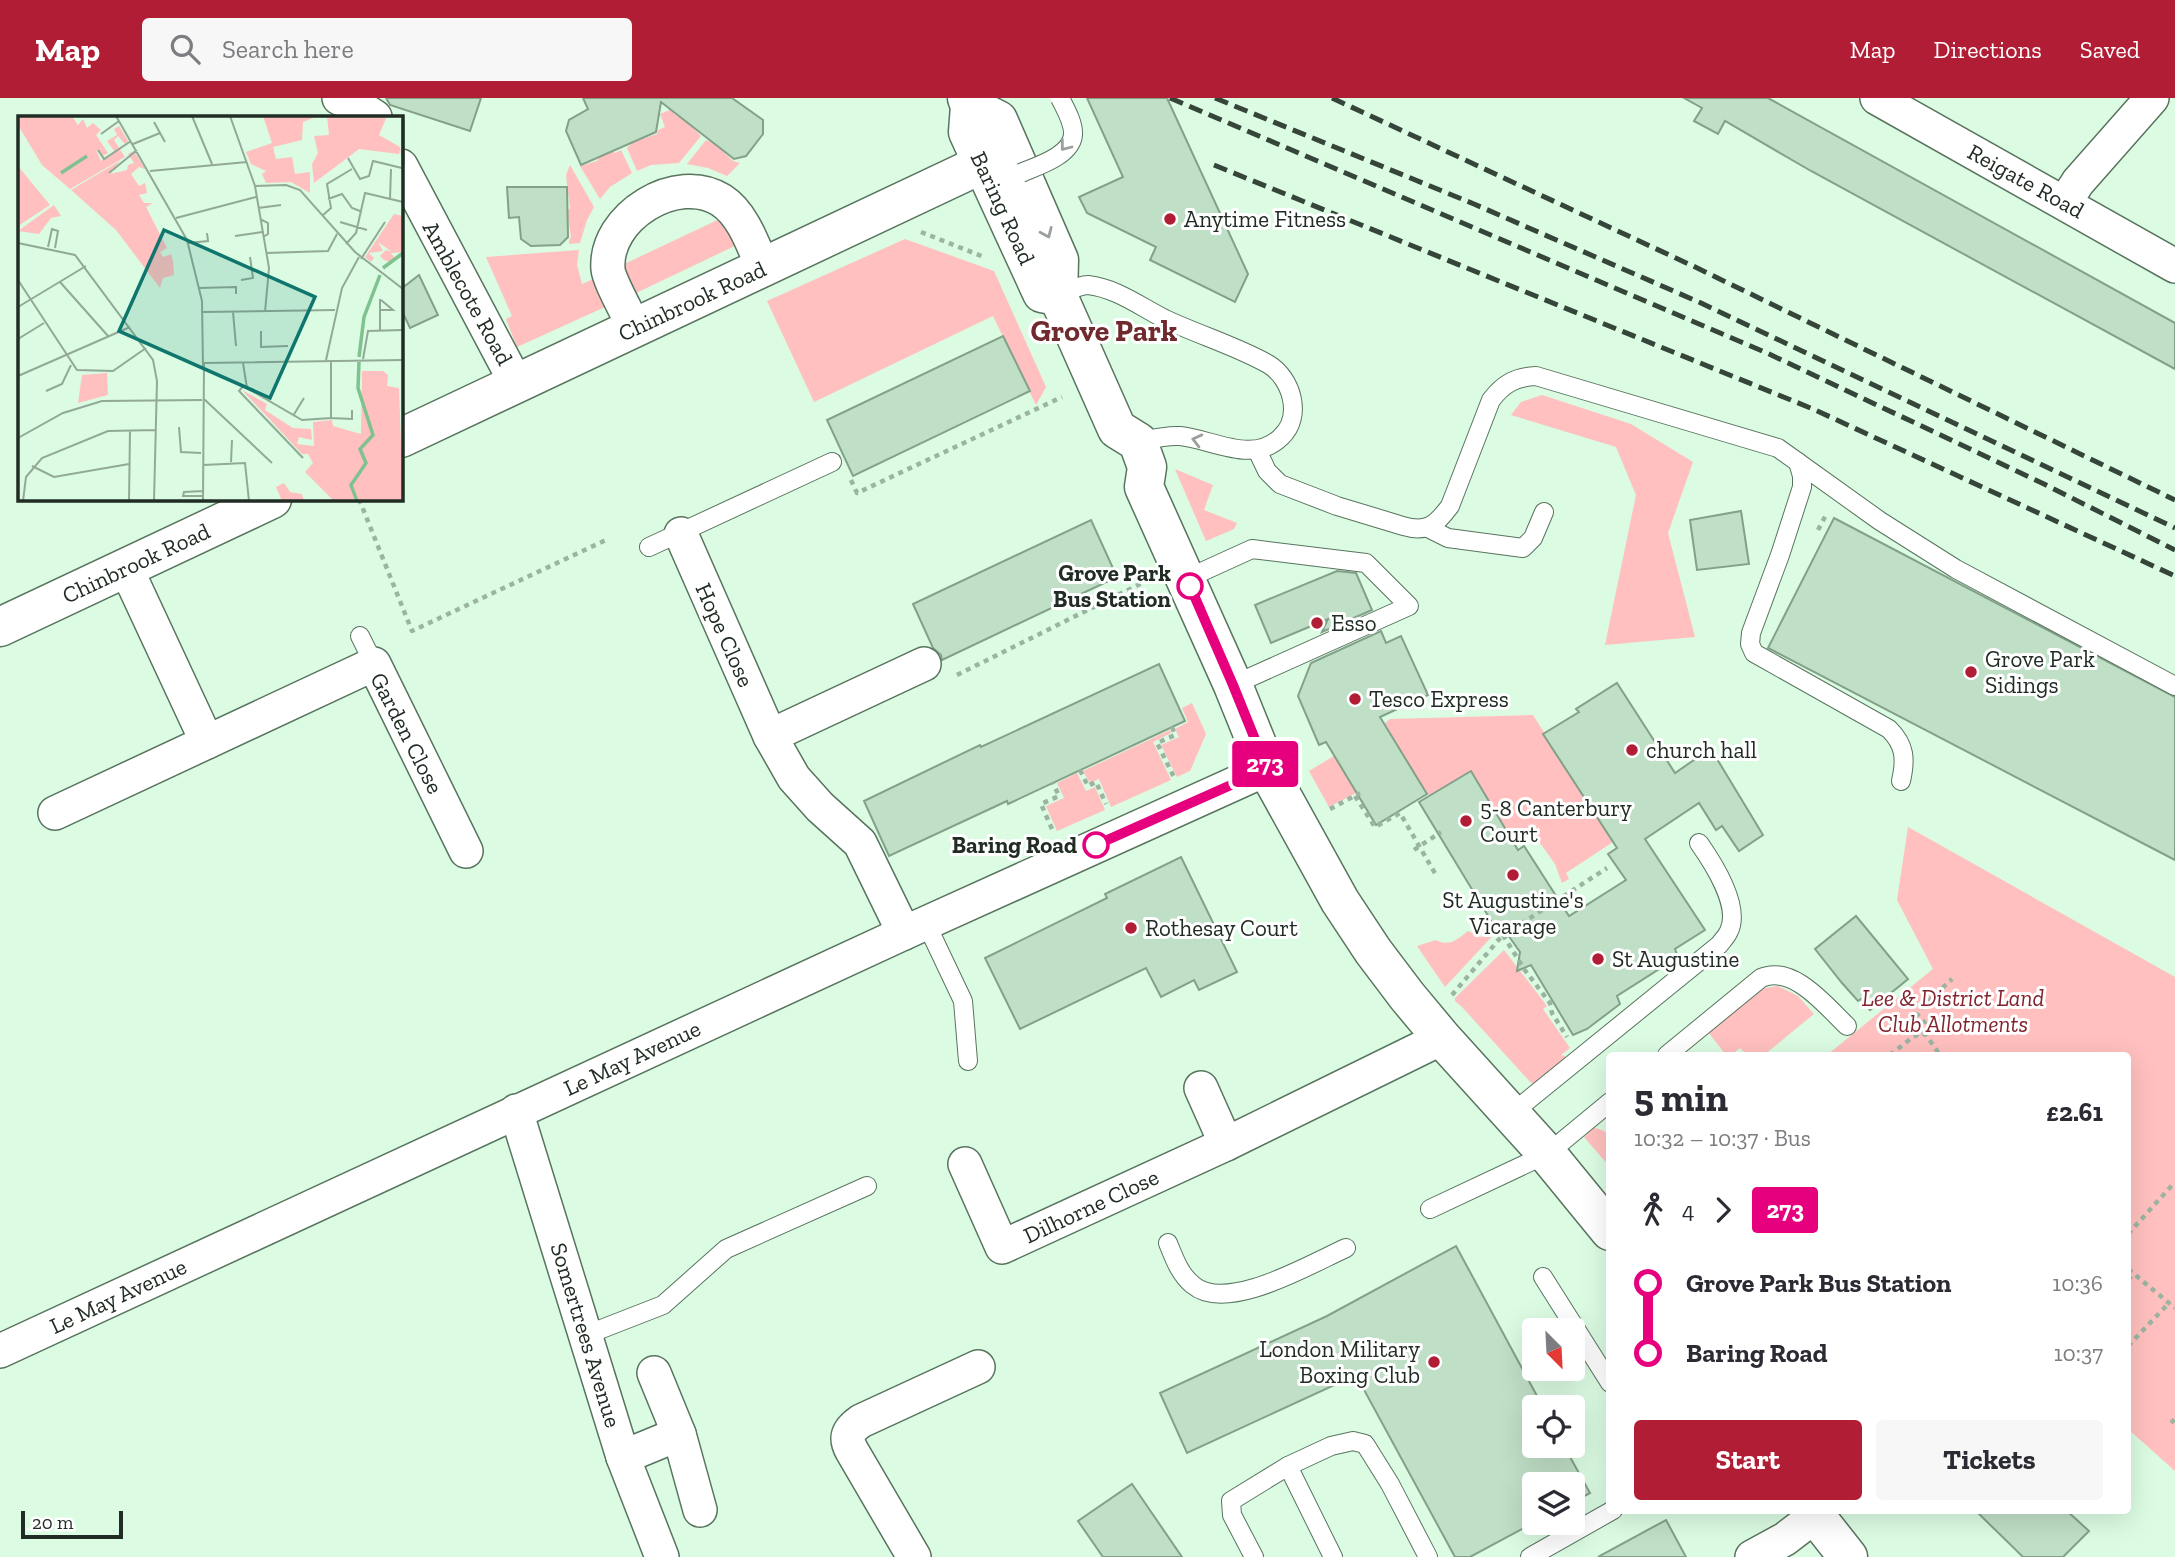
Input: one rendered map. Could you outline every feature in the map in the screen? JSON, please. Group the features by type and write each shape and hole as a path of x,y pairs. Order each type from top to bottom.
{"main road":[{"name":"Baring Road","path":"1058,296 1041,293 968,132 969,102 998,120 1059,260 1058,296 1128,436 1110,448 1125,478 1144,487 1233,685 1267,769 1339,901 1373,951 1443,1021 1511,1114 1606,1226"},
{"name":"Chinbrook Road","path":"402,438 982,164"},
{"name":"Chinbrook Road","path":"0,627 270,500"},
{"path":"1814,1514 1849,1557"}],"street":[{"path":"339,98 376,110"},
{"name":"Reigate Road","path":"1877,98 2175,265"},
{"path":"2065,202 2078,182 2152,98"},
{"name":"Amblecote Road","path":"402,168 516,383"},
{"path":"634,328 608,271 610,255 614,240 625,223 653,201 673,192 692,191 709,194 723,202 736,213 764,268"},
{"name":"Hope Close","path":"681,534 770,736 794,778 820,807 860,843 915,928"},
{"path":"126,568 207,742"},
{"name":"Garden Close","path":"55,813 207,742 367,650 466,851"},
{"path":"770,736 935,672"},
{"name":"Le May Avenue","path":"0,1351 516,1111 1267,769"},
{"name":"Dilhorne Close","path":"965,1164 1002,1247 1226,1144 1443,1021"},
{"path":"1201,1088 1226,1144"},
{"name":"Somertrees Avenue","path":"516,1111 623,1457 662,1557"},
{"path":"915,1557 852,1451 847,1435 861,1421 978,1367"},
{"path":"654,1373 679,1434 700,1510"},
{"path":"623,1457 679,1434"},
{"path":"1752,1557 1785,1539 1812,1514"}],"lane":[{"path":"1021,173 1058,155 1070,142 1073,135 1072,126 1060,98"},
{"path":"1058,296 1084,285 1105,288 1166,319 1270,365 1283,379 1294,408 1284,436 1257,450 1227,448 1181,436 1128,436"},
{"path":"1428,528 1441,518 1450,506 1491,400 1499,389 1512,380 1536,376 1778,448 1880,521 1956,569 2175,686"},
{"path":"1257,450 1267,471 1280,484 1337,506 1413,529 1428,528 1448,537 1522,548 1533,538 1544,512"},
{"path":"1798,462 1802,487 1751,633 1751,644 1754,653 1889,729 1903,748 1905,761 1901,781"},
{"path":"649,547 832,463"},
{"path":"1186,579 1252,549 1353,561 1366,563 1409,606 1233,685"},
{"path":"1511,1114 1719,945 1730,929 1726,888 1699,843"},
{"path":"915,928 963,1001 968,1061"},
{"path":"1671,1052 1760,978 1769,974 1779,974 1810,991 1847,1026"},
{"path":"1430,1209 1547,1154 1606,1105"},
{"path":"586,1335 663,1305 726,1249 867,1186"},
{"path":"1168,1243 1180,1270 1193,1285 1206,1293 1223,1295 1268,1283 1346,1248"},
{"path":"1543,1277 1606,1377"},
{"path":"1254,1557 1232,1516 1231,1501 1288,1466 1331,1446 1353,1441 1365,1444 1390,1484 1428,1557"},
{"path":"1288,1466 1333,1557"},
{"path":"1530,1557 1606,1514"}],"path":[{"path":"911,228 989,258"},
{"path":"848,473 857,493 1062,397"},
{"path":"359,500 412,631 608,539"},
{"path":"1816,533 1828,511 1874,531 1880,521"},
{"path":"935,672 1147,581"},
{"path":"1172,727 1175,735 1157,743 1177,785"},
{"path":"1080,770 1088,786 1096,782 1111,815"},
{"path":"1053,783 1059,796 1041,804 1057,839"},
{"path":"1322,814 1358,794 1375,827 1400,813 1436,874"},
{"path":"1414,850 1441,832"},
{"path":"1443,1021 1503,936 1607,867"},
{"path":"1503,936 1549,1003 1552,1013 1580,1059"},
{"path":"1894,1052 1926,1027 1926,1023 1917,1014 1919,1010 1952,979"},
{"path":"1921,1033 1926,1035 1938,1052"},
{"path":"2131,1231 2175,1182"},
{"path":"2131,1271 2175,1308"},
{"path":"2131,1276 2134,1273"},
{"path":"2131,1343 2169,1303"}],"green space":[{"path":"672,109 674,114 686,121 701,136 679,163 651,165 637,171 627,148 633,142 657,134 658,130 665,127 660,114"},
{"path":"706,140 714,143 733,161 740,163 727,176 708,168 687,164"},
{"path":"621,150 632,173 610,187 600,199 580,166 597,161 599,157 612,151 615,153"},
{"path":"570,165 594,207 580,243 569,244 571,237 567,211 570,208 566,175"},
{"path":"728,215 741,243 634,294 620,266"},
{"path":"905,239 994,271 1046,387 1036,405 993,316 814,402 767,301"},
{"path":"579,250 577,265 582,284 602,275 616,302 517,347 506,319 512,316 486,257"},
{"path":"1542,395 1631,424 1693,462 1668,533 1695,637 1605,645 1636,495 1616,447 1511,415 1521,402"},
{"path":"1175,469 1213,485 1204,510 1237,523 1234,529 1206,541"},
{"path":"1192,703 1206,734 1190,771 1177,777 1161,745 1179,737 1175,729 1188,722 1182,708"},
{"path":"1533,715 1613,842 1566,873 1569,879 1562,883 1555,864 1530,829 1507,844 1508,832 1494,810 1427,794 1414,772 1409,774 1404,756 1385,723 1390,719"},
{"path":"1170,730 1171,733 1153,742 1171,780 1111,807 1099,779 1090,783 1083,771"},
{"path":"1342,751 1339,764 1356,793 1329,807 1309,771"},
{"path":"1077,773 1086,791 1095,787 1105,810 1057,831 1046,806 1064,798 1057,783"},
{"name":"Lee & District Land Club Allotments","path":"1908,827 2175,977 2175,1471 2131,1432 2131,1052 1831,1052 1933,969 1897,900"},
{"path":"1493,923 1498,930 1445,987 1417,946 1436,940 1453,942 1468,931 1481,937 1492,930 1489,926"},
{"path":"1504,950 1547,1006 1543,1009 1570,1048 1561,1055 1565,1056 1565,1060 1539,1083 1531,1083 1455,1001"},
{"path":"1778,986 1798,996 1814,1014 1768,1052 1744,1052 1740,1048 1735,1052 1724,1052 1708,1032 1759,989"},
{"path":"1594,1128 1606,1133 1606,1162 1584,1137"}],"building":[{"path":"386,98 481,98 470,131 390,105"},
{"path":"583,98 732,98 763,120 763,134 746,156 734,159 661,102 656,132 581,165 566,131 569,120 588,109"},
{"path":"1087,98 1167,98 1248,274 1235,302 1150,260 1156,247 1087,213 1079,197 1123,177"},
{"path":"1684,98 1768,98 2175,323 2175,369 1811,171 1725,121 1718,134 1694,121 1702,108"},
{"path":"507,187 567,187 568,237 560,245 531,246 521,239 519,217 509,218"},
{"path":"419,275 438,315 410,328 402,311 402,288"},
{"path":"1003,336 1030,391 853,476 827,420"},
{"path":"1741,511 1749,564 1697,570 1690,520"},
{"name":"Grove Park Sidings","path":"1834,518 2175,697 2175,860 1768,648"},
{"path":"1091,520 1117,577 942,660 941,655 933,648 913,604"},
{"path":"1337,571 1356,573 1372,610 1322,632 1328,619 1271,643 1255,605"},
{"path":"1381,631 1386,643 1401,636 1428,695 1380,717 1427,794 1376,825 1326,742 1319,745 1298,696 1311,663"},
{"path":"1159,664 1185,721 889,856 864,801"},
{"path":"1617,683 1675,773 1707,751 1711,756 1714,754 1763,835 1739,851 1722,826 1716,830 1699,803 1645,839 1705,930 1675,949 1678,957 1617,996 1620,1004 1587,1029 1573,1035 1531,965 1517,971 1520,952 1498,921 1493,924 1419,802 1471,771 1518,850 1524,846 1569,916 1626,880 1608,854 1617,848 1543,734 1579,712 1576,709"},
{"name":"Rothesay Court","path":"1181,857 1237,972 1199,990 1194,980 1161,997 1146,968 1020,1029 985,958 1107,898 1105,894"},
{"path":"1856,916 1908,979 1870,1010 1861,999 1858,1001 1815,949"},
{"name":"London Military Boxing Club","path":"1456,1246 1522,1368 1522,1381 1529,1381 1537,1395 1522,1395 1522,1458 1571,1458 1578,1472 1522,1472 1522,1529 1470,1557 1455,1557 1356,1375 1187,1453 1160,1393 1327,1316"},
{"path":"1132,1484 1182,1557 1103,1557 1078,1521"},
{"path":"1979,1514 2070,1514 2089,1531 2063,1557 2023,1557"},
{"path":"1666,1520 1686,1557 1598,1557"}],"railway":[{"path":"1170,98 1767,353 2044,484 2175,550"},
{"path":"1215,98 1474,204 1701,303 2175,528"},
{"path":"1332,98 1693,266 2175,500"},
{"path":"1214,165 1813,409 2175,576"}],"bus line":[{"name":"273","path":"1096,845 1267,769 1190,586"}],"place":[{"name":"Anytime Fitness","path":"1170,219"},
{"name":"Grove Park Bus Station","path":"1190,586"},
{"name":"Esso","path":"1317,623"},
{"name":"Grove Park Sidings","path":"1971,672"},
{"name":"Tesco Express","path":"1355,699"},
{"name":"church hall","path":"1632,750"},
{"name":"5-8 Canterbury Court","path":"1466,821"},
{"name":"Baring Road","path":"1096,845"},
{"name":"St Augustine's Vicarage","path":"1513,875"},
{"name":"Rothesay Court","path":"1131,928"},
{"name":"St Augustine","path":"1598,959"},
{"name":"London Military Boxing Club","path":"1434,1362"}],"district":[{"name":"Grove Park","path":"1104,331"}]}
